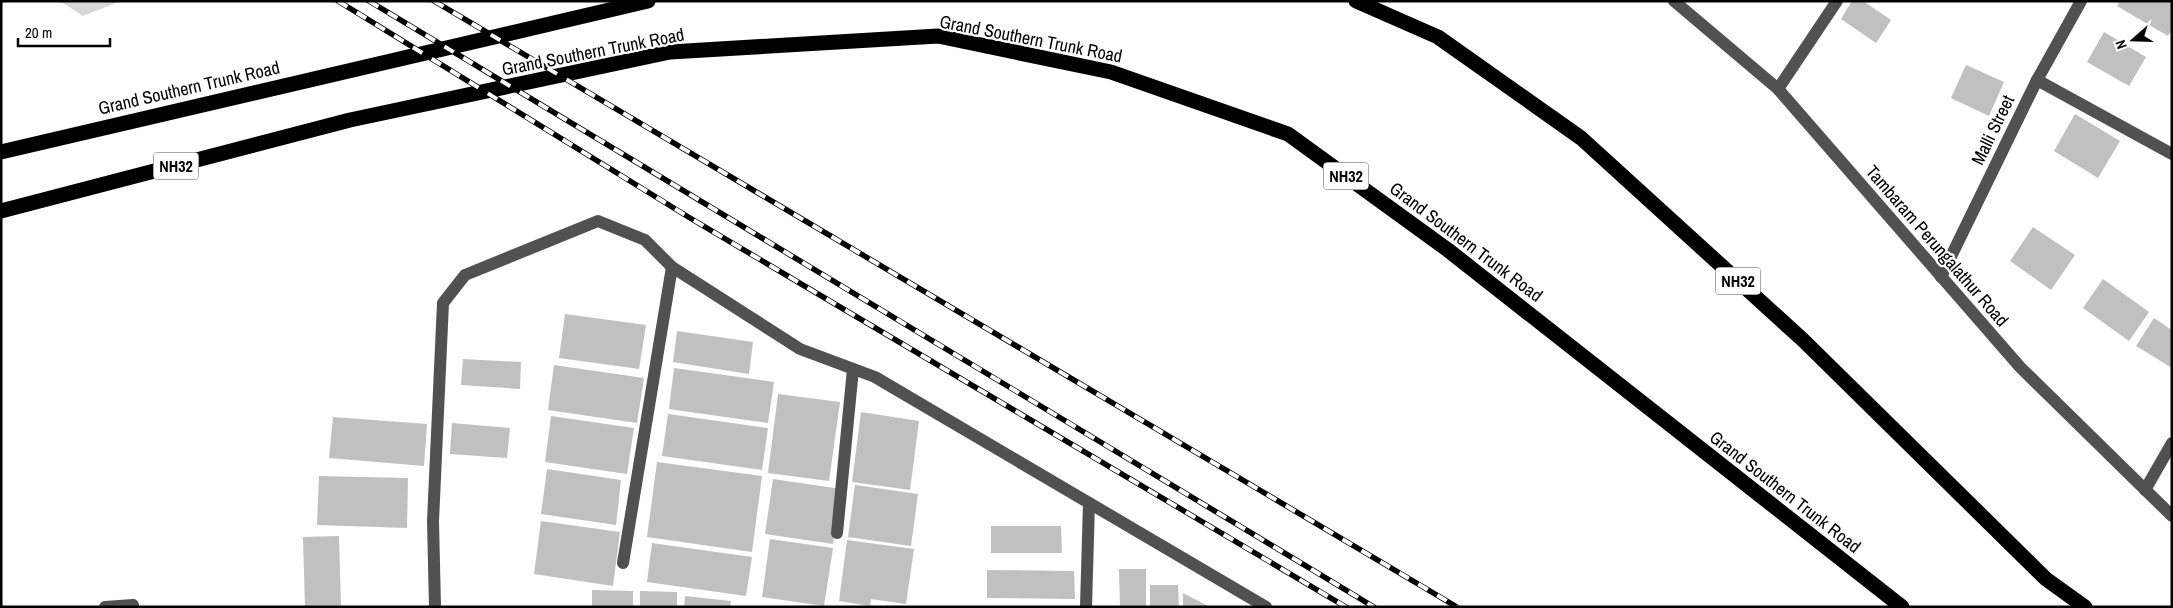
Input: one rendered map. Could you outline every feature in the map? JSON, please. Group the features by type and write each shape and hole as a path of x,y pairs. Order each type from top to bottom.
{"highway":[{"name":"Grand Southern Trunk Road","path":"1,152 648,1"},
{"name":"NH32","path":"1356,1 1438,37 1581,138 1803,340 2046,579 2085,607"},
{"name":"Grand Southern Trunk Road","path":"1,212 350,120 670,52 938,36 1111,72 1288,134 1448,250 1902,607"}],"street":[{"name":"Tambaram Perungalathur Road","path":"1674,1 1778,90 2020,367 2172,516"},
{"path":"1778,90 1837,1"},
{"name":"Malli Street","path":"1941,277 2037,80 2080,1"},
{"path":"2037,80 2172,154"},
{"path":"434,607 433,521 442,303 465,275 598,221 645,240 672,267 800,349 875,377 1266,607"},
{"path":"623,563 672,267"},
{"path":"837,533 853,369"},
{"path":"2145,490 2172,443"},
{"path":"1086,607 1089,503"},
{"path":"105,607 133,607"}],"shaded area":[{"path":"60,1 121,1 83,16"}],"building":[{"path":"1852,1 1863,1 1891,20 1876,43 1841,19"},
{"path":"2120,1 2172,1 2172,30 2168,36 2117,6"},
{"path":"2104,32 2146,57 2129,86 2087,62"},
{"path":"1966,65 2004,82 1989,116 1951,98"},
{"path":"2075,114 2120,141 2098,178 2054,151"},
{"path":"2033,227 2075,255 2051,290 2010,261"},
{"path":"2103,279 2149,312 2129,341 2083,308"},
{"path":"565,314 646,325 639,369 559,358"},
{"path":"2154,318 2172,330 2172,368 2136,346"},
{"path":"677,331 753,342 749,374 673,362"},
{"path":"463,359 521,362 520,389 461,385"},
{"path":"554,365 644,378 637,423 548,410"},
{"path":"674,368 774,382 768,423 669,409"},
{"path":"778,394 840,402 829,481 768,473"},
{"path":"861,412 919,421 910,490 852,482"},
{"path":"668,414 768,428 762,470 662,456"},
{"path":"551,416 634,428 627,474 545,462"},
{"path":"333,417 427,424 424,466 329,458"},
{"path":"452,423 510,428 507,458 450,454"},
{"path":"657,462 762,476 752,552 647,537"},
{"path":"547,469 621,480 616,525 541,514"},
{"path":"319,476 408,478 407,528 317,525"},
{"path":"773,479 841,489 833,544 765,534"},
{"path":"855,485 918,494 911,546 848,537"},
{"path":"541,521 620,532 613,586 534,574"},
{"path":"991,526 1061,526 1062,553 991,553"},
{"path":"339,536 341,607 305,607 303,537"},
{"path":"770,539 833,548 824,606 762,597"},
{"path":"847,540 914,549 906,604 871,599 870,606 839,601"},
{"path":"652,543 752,557 746,596 647,582"},
{"path":"1119,569 1146,569 1146,607 1120,607"},
{"path":"987,570 1074,571 1075,599 987,598"},
{"path":"1150,585 1178,585 1179,607 1150,607"},
{"path":"592,590 633,591 633,607 592,607"},
{"path":"640,591 677,592 677,607 640,607"},
{"path":"1183,593 1210,607 1183,607"},
{"path":"685,596 731,601 730,607 684,607"}],"railway":[{"path":"338,1 690,218 1346,607"},
{"path":"369,1 1374,607"},
{"path":"434,1 1457,607"}]}
